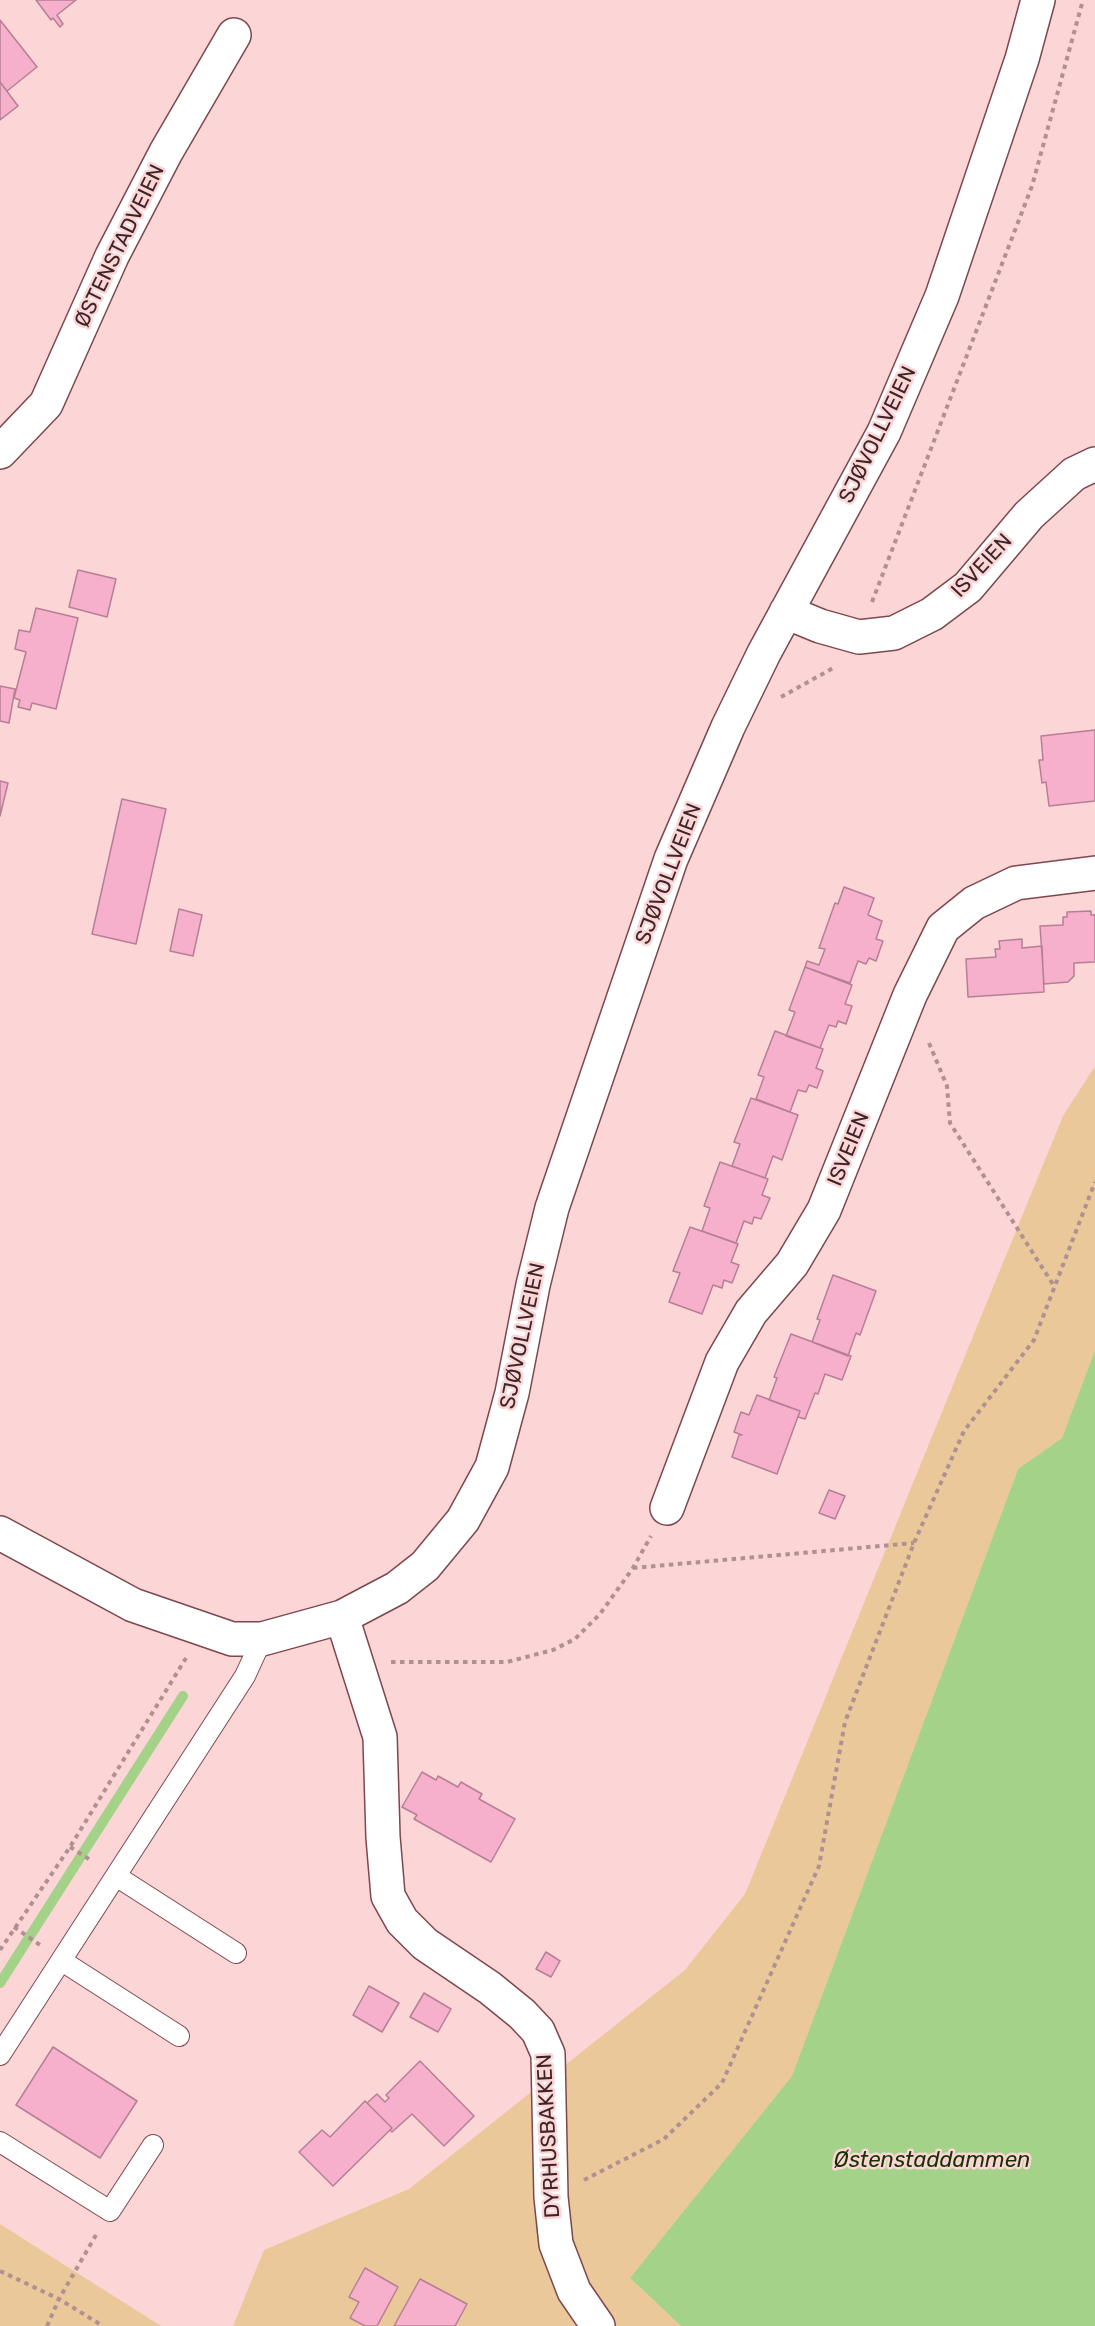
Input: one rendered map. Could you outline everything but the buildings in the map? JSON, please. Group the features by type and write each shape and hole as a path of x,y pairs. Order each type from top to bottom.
{"street":[{"name":"SJØVOLLVEIEN","path":"233,1636 342,1617 397,1588 425,1566 464,1520 492,1467 512,1393 533,1285 552,1208 660,891 728,727 786,612 884,432 942,296 1022,58 1038,0"},
{"name":"ØSTENSTADVEIEN","path":"0,452 45,404 112,256 166,152 234,35"},
{"name":"ISVEIEN","path":"786,612 820,626 859,637 894,633 932,614 968,587 1029,516 1074,474 1095,464"},
{"name":"ISVEIEN","path":"667,1508 722,1362 751,1312 792,1264 824,1210 910,995 943,928 974,903 1016,883 1095,873"},
{"path":"0,1533 133,1605 233,1636"},
{"name":"DYRHUSBAKKEN","path":"342,1617 380,1737 383,1837 388,1896 402,1921 425,1944 490,1988 522,2013 538,2031 548,2054 551,2197 556,2244 574,2291 598,2326"}],"lane":[{"path":"0,2055 244,1676 233,1636"},
{"path":"116,1876 236,1953"},
{"path":"62,1961 179,2036"},
{"path":"0,2142 110,2211 153,2145"}],"path":[{"path":"779,698 839,664 859,637 1032,186 1083,0"},
{"path":"910,995 947,1086 950,1123 1055,1287"},
{"path":"551,2197 664,2139 722,2083 819,1866 845,1722 914,1543 963,1431 1034,1340 1095,1182"},
{"path":"357,1662 507,1662 553,1650 575,1639 600,1614 633,1568 667,1508"},
{"path":"633,1568 914,1543"},
{"path":"0,1950 70,1847 233,1636"},
{"path":"47,2326 59,2299 110,2211"},
{"path":"0,2271 59,2299 103,2326"}],"shaded area":[{"path":"1095,1066 1095,1350 1062,1438 1018,1469 792,2076 630,2278 681,2326 233,2326 264,2250 409,2189 685,1970 745,1894 1063,1116"},
{"path":"0,2224 161,2326 0,2326"}],"water":[{"name":"Østenstaddammen","path":"1095,1350 1095,2326 681,2326 630,2278 792,2076 1018,1469 1062,1438"}],"waterway":[{"path":"0,1983 183,1696"}]}
